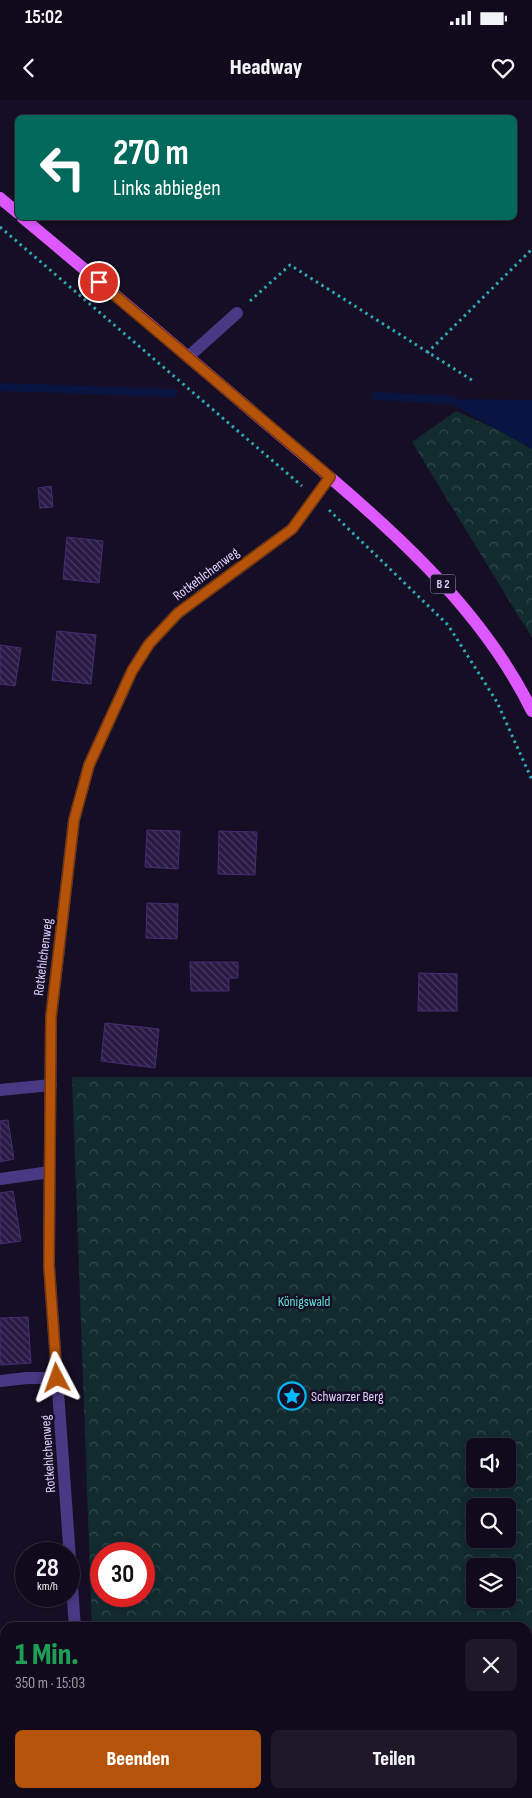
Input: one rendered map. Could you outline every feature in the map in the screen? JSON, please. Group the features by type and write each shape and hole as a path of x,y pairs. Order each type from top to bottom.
{"main road":[{"path":"0,198 15,210"},
{"name":"B 2","path":"25,220 330,477 424,562 476,622 523,693 532,711"}],"street":[{"path":"188,357 237,313"},
{"name":"Rotkehlchenweg","path":"75,1622 49,1266 51,1017 74,820 89,765 132,671 149,644 178,613 292,529 330,477"},
{"path":"0,1090 50,1085"},
{"path":"0,1179 50,1172"},
{"path":"0,1382 27,1378 57,1378"}],"path":[{"path":"0,226 315,497 448,625 497,702 532,780"},
{"path":"427,353 532,249"},
{"path":"237,313 290,265 474,382"}],"green space":[{"path":"456,411 532,445 532,638 412,442"},
{"name":"Königswald","path":"72,1077 532,1077 532,1622 92,1622 91,1607 155,1607 155,1542 90,1542 90,1572"}],"shaded area":[{"path":"443,399 532,400 532,449"}],"building":[{"path":"51,486 53,507 40,508 38,488"},
{"path":"67,537 103,541 99,583 63,579"},
{"path":"57,631 96,635 91,684 52,680"},
{"path":"0,645 21,648 15,686 0,684"},
{"path":"147,830 180,831 178,869 145,867"},
{"path":"219,831 257,832 255,875 218,874"},
{"path":"147,903 178,904 177,939 146,938"},
{"path":"190,962 238,962 238,978 229,978 229,991 191,991"},
{"path":"419,973 457,974 457,1011 418,1011"},
{"path":"105,1023 159,1029 155,1068 101,1061"},
{"path":"8,1120 14,1159 0,1162 0,1121"},
{"path":"13,1191 21,1241 0,1244 0,1193"},
{"path":"28,1317 31,1363 0,1365 0,1318"}],"waterway":[{"path":"0,387 173,393"},
{"path":"376,396 452,400"}],"place":[{"name":"Schwarzer Berg","path":"292,1396"}],"route":[{"path":"57,1378 49,1266 51,1017 74,820 89,765 132,671 149,644 178,613 292,529 330,477 99,282"}]}
